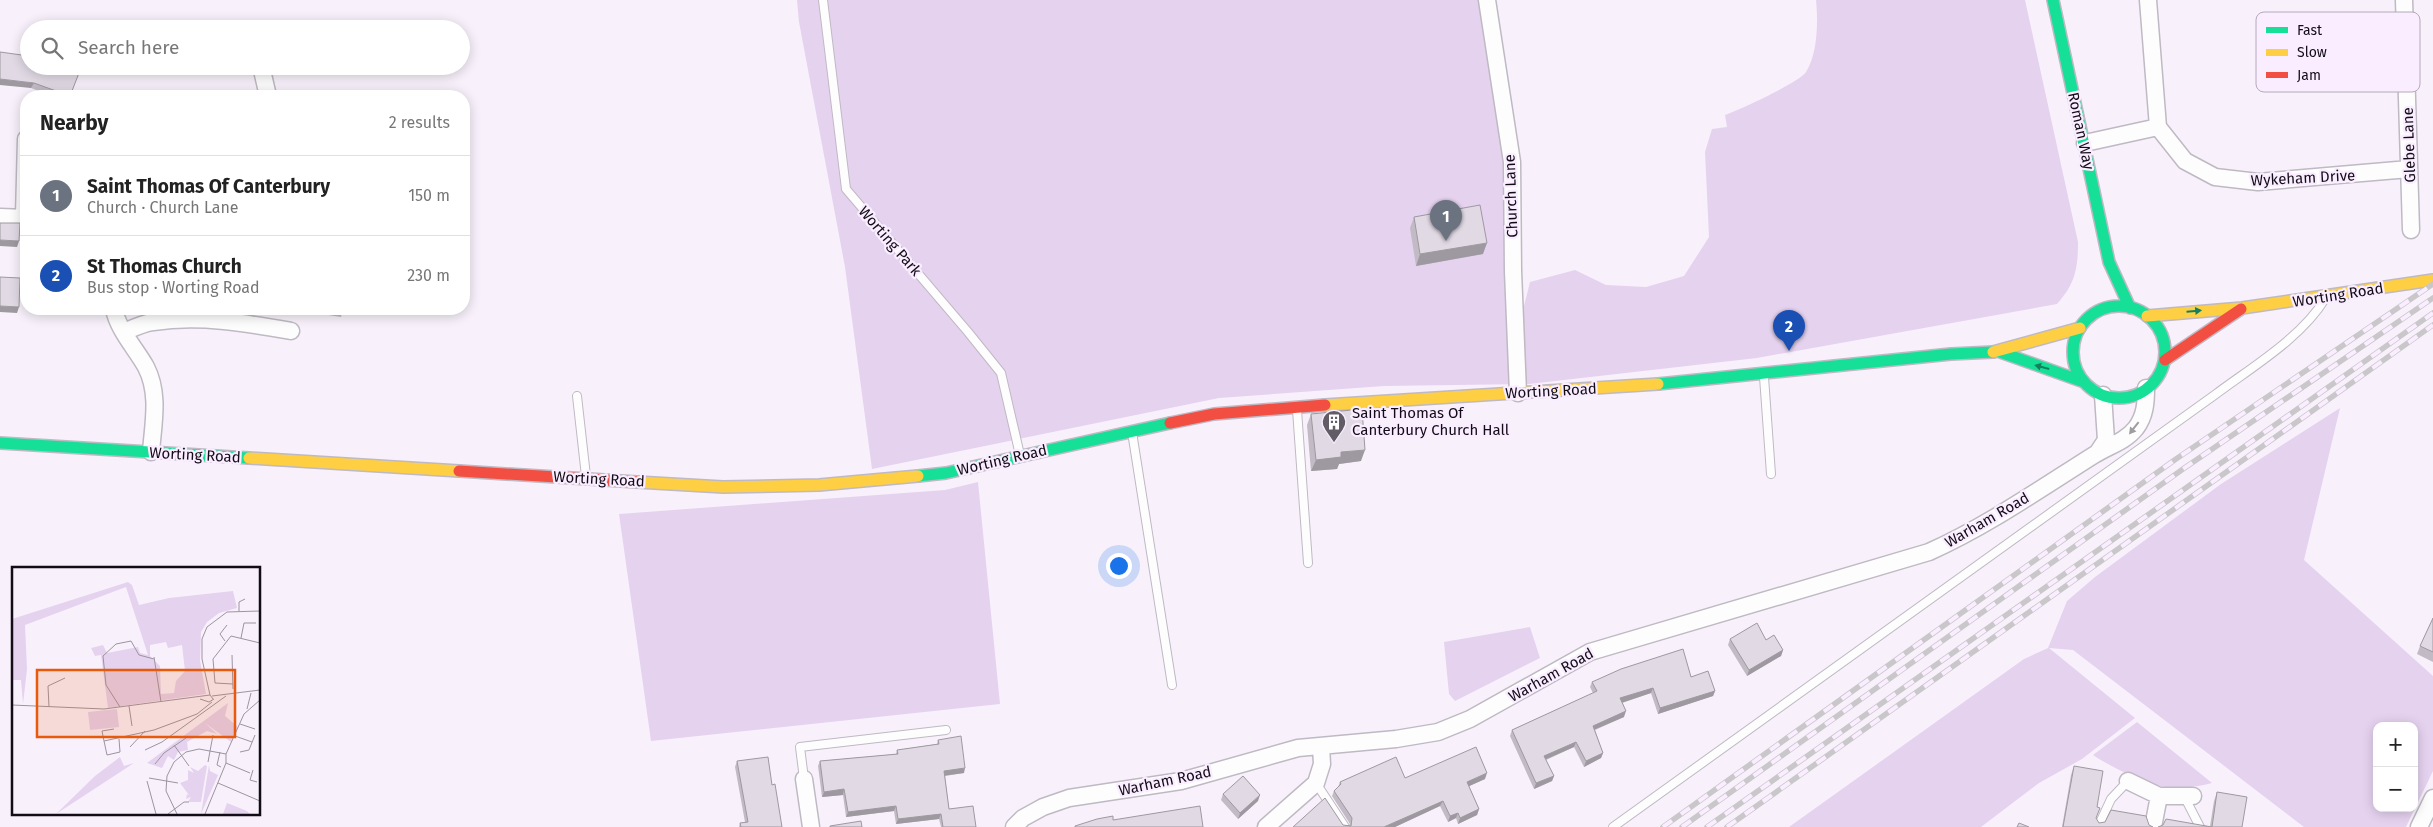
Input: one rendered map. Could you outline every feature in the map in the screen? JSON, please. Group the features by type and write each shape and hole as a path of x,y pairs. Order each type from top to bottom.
{"main road":[{"name":"Roman Way","path":"2053,0 2109,262 2130,308"},
{"name":"Roman Way","path":"2102,309 2109,262"},
{"name":"Worting Road","path":"2147,316 2242,308 2326,298 2433,280"},
{"path":"2123,306 2130,308 2153,320 2162,334 2166,350 2165,360 2159,376 2146,388 2133,396 2117,398 2103,396 2084,382 2075,364 2073,348 2080,328 2088,317 2102,309 2123,306"},
{"name":"Worting Road","path":"2165,360 2242,308"},
{"name":"Worting Road","path":"0,443 723,487 818,485 946,473 1132,430 1214,414 1764,375 1951,354 2000,352 2080,328"},
{"name":"Worting Road","path":"2000,352 2084,382"}],"street":[{"name":"Church Lane","path":"1487,0 1512,162 1513,271 1518,393"},
{"path":"2085,143 2158,127 2148,0"},
{"path":"263,75 267,90"},
{"name":"Glebe Lane","path":"2407,92 2411,230"},
{"name":"Wykeham Drive","path":"2158,127 2186,161 2215,177 2258,182 2409,169"},
{"path":"0,217 20,217"},
{"path":"117,315 124,332 147,369 155,396 151,452"},
{"path":"124,332 151,322 196,319 234,321 291,331"},
{"name":"Warham Road","path":"1014,827 1024,818 1043,807 1069,798 1181,781 1298,748 1321,748 1438,732 1470,719 1590,652 1929,552 1965,536 2098,452 2125,439 2136,427 2146,408 2146,388"},
{"path":"2098,452 2106,440 2103,396"},
{"path":"1266,827 1316,783 1322,764 1321,748"},
{"path":"804,779 811,827"},
{"path":"2128,781 2159,796 2188,796"},
{"path":"2153,827 2159,796"},
{"path":"2419,827 2431,806"}],"lane":[{"name":"Worting Park","path":"824,0 846,189 968,332 1001,374 1020,457"},
{"path":"1613,827 2216,394 2298,332 2314,318 2326,298"},
{"path":"1764,375 1771,474"},
{"path":"577,396 586,478"},
{"path":"1296,408 1308,563"},
{"path":"1132,430 1172,685"},
{"path":"804,779 800,748 946,730"},
{"path":"2098,827 2111,799 2128,781"},
{"path":"1316,783 1346,827"},
{"path":"2188,796 2200,827"}],"shaded area":[{"path":"797,0 1487,0 1522,314 1530,282 1575,270 1606,285 1646,287 1684,276 1709,237 1705,152 1712,129 1727,127 1725,115 1781,89 1806,72 1815,46 1817,27 1816,0 2025,0 2078,242 2076,268 2072,283 2057,304 1757,358 1529,384 1384,386 1219,398 872,469 845,267 799,22"},
{"path":"2340,408 2304,560 2433,676 2433,771 2418,802 2418,722 2373,722 2373,812 2413,812 2406,827 2304,827 2073,650 2049,648 2135,718 2082,759 2039,783 1981,827 1789,827 2024,659 2048,648 2067,601 2095,577 2221,484"},
{"path":"978,482 1000,704 651,741 619,514 945,490"},
{"path":"1530,627 1540,658 1455,701 1449,694 1444,642"},
{"path":"2137,722 2212,783 2201,786 2165,787 2128,774 2093,755"}],"building":[{"path":"0,52 20,55 20,75 78,75 72,90 53,90 34,83 0,79"},
{"path":"1480,205 1487,243 1420,254 1414,217"},
{"path":"0,223 20,223 19,241 0,240"},
{"path":"0,277 20,278 19,307 0,306"},
{"name":"Saint Thomas Of Canterbury Church Hall","path":"1362,409 1365,450 1341,452 1341,457 1316,460 1311,414"},
{"path":"2433,618 2433,652 2420,646"},
{"path":"1757,623 1766,640 1774,635 1783,650 1749,670 1730,639"},
{"path":"1683,649 1691,677 1708,671 1715,691 1660,708 1653,688 1620,698 1626,711 1593,726 1603,753 1586,761 1576,742 1544,756 1554,776 1536,783 1512,730 1597,691 1592,682 1621,669"},
{"path":"961,736 965,768 944,771 949,809 973,806 976,827 943,827 941,814 898,819 896,806 848,812 844,789 824,792 820,761 898,754 897,750 939,744 938,740"},
{"path":"1476,747 1487,773 1467,782 1479,809 1460,818 1458,813 1450,816 1443,801 1384,827 1293,827 1325,798 1343,825 1351,826 1352,818 1334,791 1341,784 1340,782 1396,757 1405,778"},
{"path":"768,757 772,785 775,784 782,827 741,827 740,823 748,822 737,761"},
{"path":"2074,766 2103,771 2097,807 2100,808 2096,818 2099,823 2105,822 2111,810 2146,816 2149,825 2153,827 2063,827"},
{"path":"1243,776 1260,795 1240,813 1223,794"},
{"path":"2217,792 2247,797 2242,827 2212,827"},
{"path":"1200,806 1203,827 1075,827 1097,819 1113,816 1113,820"},
{"path":"2166,819 2212,827 2158,827 2163,825"},
{"path":"861,821 862,827 830,827 830,826"},
{"path":"2019,823 2029,827 2017,827"}],"railway":[{"path":"1663,827 2176,459 2433,284"},
{"path":"1682,827 2183,469 2433,298"},
{"path":"1707,827 2433,313"},
{"path":"1727,827 2433,325"}],"traffic: fast":[{"path":"2053,0 2109,262 2130,308"},
{"path":"2119,306 2137,310 2151,320 2161,334 2165,352 2161,370 2151,384 2137,394 2119,398 2101,394 2087,384 2077,370 2073,352 2077,334 2087,320 2101,310 2119,306"},
{"path":"1658,384 1951,354 1993,352"},
{"path":"2000,352 2084,382"},
{"path":"918,476 946,473 1170,423"},
{"path":"0,443 249,458"}],"traffic: slow":[{"path":"2147,316 2242,308 2433,280"},
{"path":"1993,352 2080,328"},
{"path":"1325,405 1658,384"},
{"path":"249,458 459,471"},
{"path":"637,482 723,487 819,485 918,476"}],"traffic: jam":[{"path":"2165,360 2241,309"},
{"path":"1170,423 1214,414 1325,405"},
{"path":"459,471 637,482"}],"place":[{"name":"Saint Thomas Of Canterbury","path":"1446,241"},
{"name":"St Thomas Church","path":"1789,351"},
{"name":"Saint Thomas Of Canterbury Church Hall","path":"1334,443"}]}
